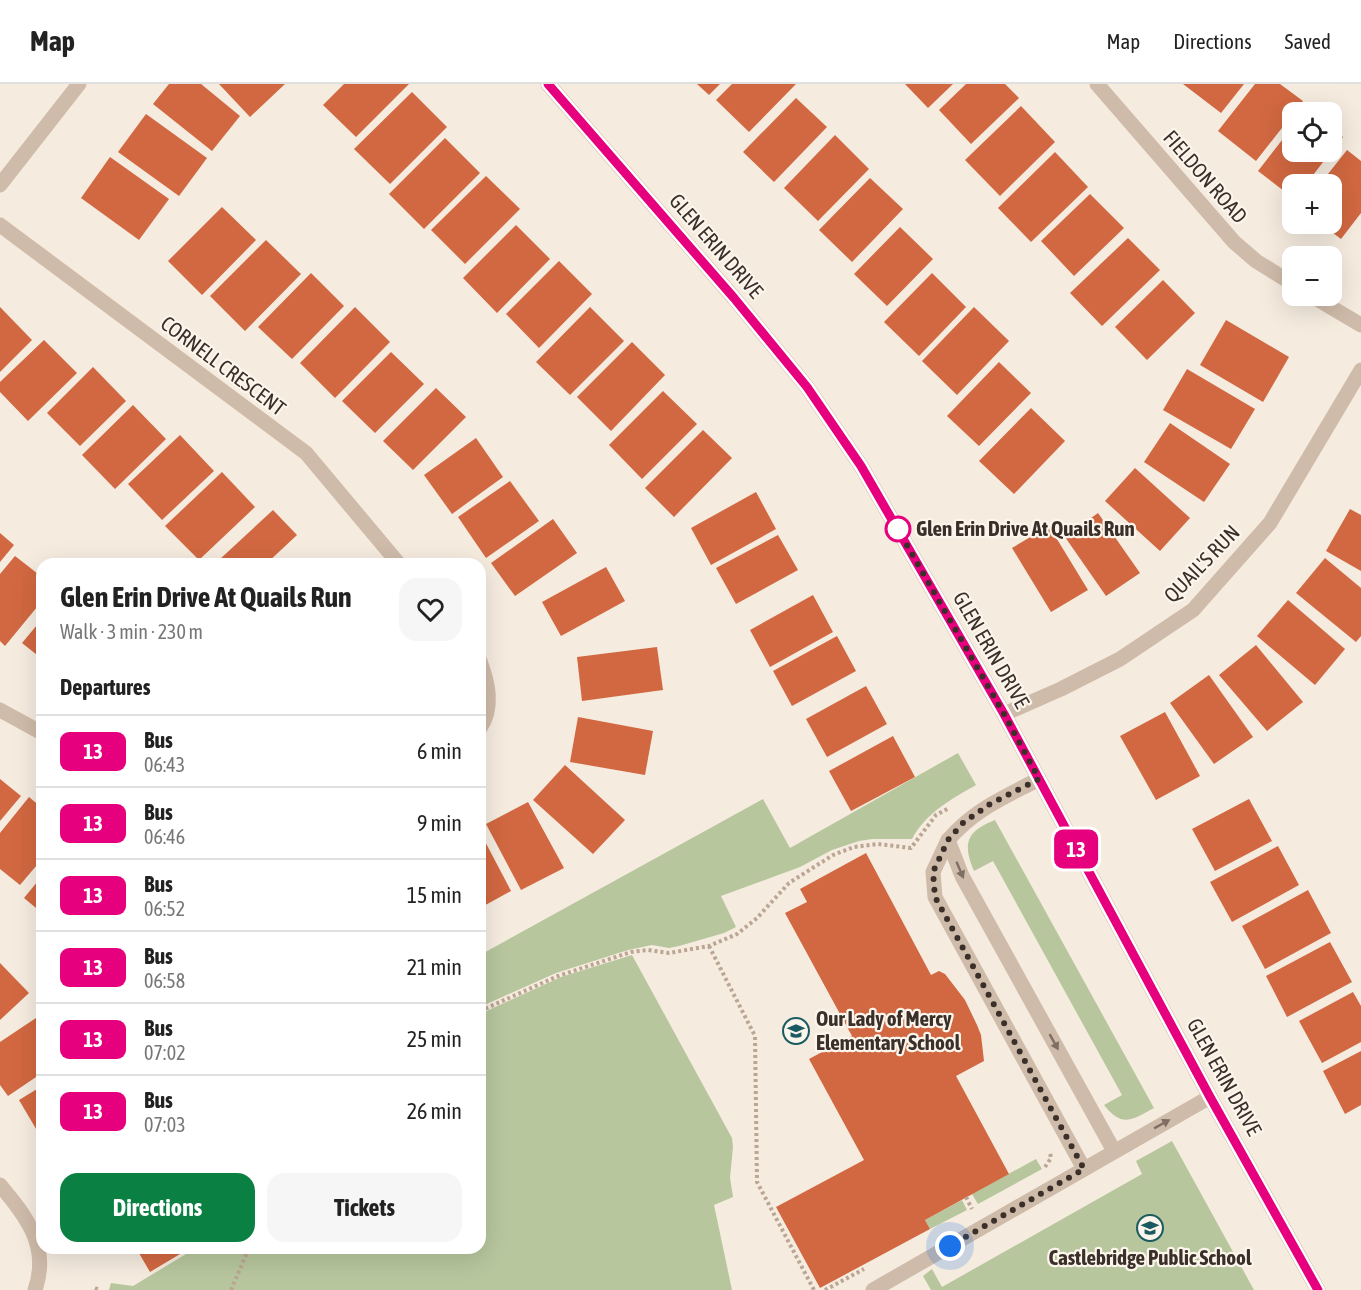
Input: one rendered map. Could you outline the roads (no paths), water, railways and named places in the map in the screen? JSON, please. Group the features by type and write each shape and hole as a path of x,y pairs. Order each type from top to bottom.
{"street":[{"path":"0,186 79,84"},
{"name":"GLEN ERIN DRIVE","path":"548,84 734,298 807,387 861,466 1004,714 1210,1097 1318,1290"},
{"name":"FIELDON ROAD","path":"1097,84 1234,242 1256,261 1282,277"},
{"name":"CORNELL CRESCENT","path":"0,225 306,453 394,558"},
{"path":"1329,306 1361,325"},
{"name":"QUAIL'S RUN","path":"1004,714 1061,689 1120,659 1192,610 1270,523 1361,369"},
{"path":"486,682 488,717 486,720"},
{"path":"0,710 36,730"},
{"path":"1039,779 990,804 963,823 948,840 933,872 935,897 1084,1169"},
{"path":"948,840 964,879 1114,1151"},
{"path":"873,1290 1210,1097"},
{"path":"0,1185 22,1211 36,1237"},
{"path":"35,1290 41,1275 39,1254"}],"place":[{"name":"Glen Erin Drive At Quails Run","path":"898,529"},
{"name":"Our Lady of Mercy Elementary School","path":"796,1031"},
{"name":"Castlebridge Public School","path":"1150,1228"}]}
